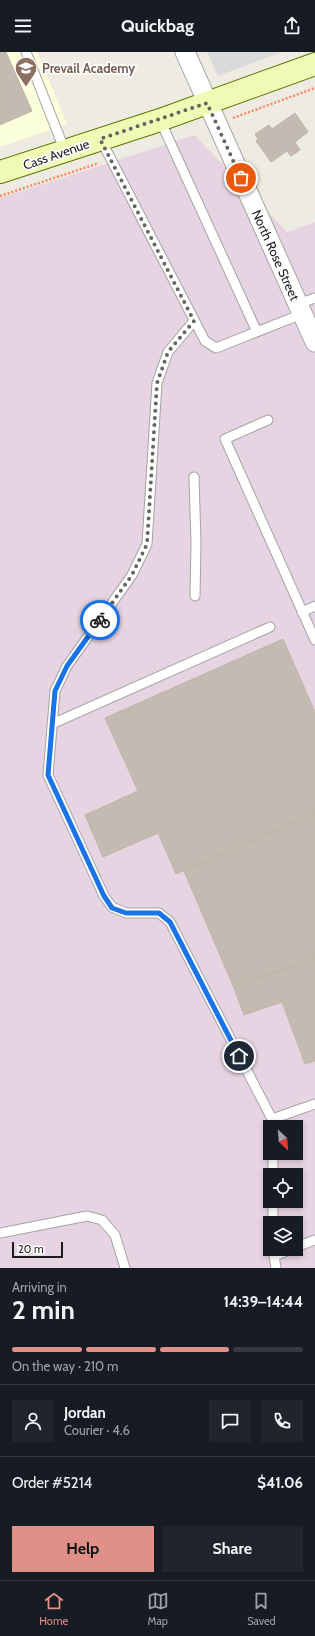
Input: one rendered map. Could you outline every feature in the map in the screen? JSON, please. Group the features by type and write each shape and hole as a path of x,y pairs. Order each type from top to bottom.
{"main road":[{"name":"Cass Avenue","path":"0,172 160,120 315,64"}],"street":[{"name":"North Rose Street","path":"185,52 207,103 305,305 315,342"}],"lane":[{"path":"26,52 66,150"},
{"path":"160,120 257,332"},
{"path":"100,139 205,342 216,348 257,332 305,305"},
{"path":"194,321 168,352 157,383 147,544 132,575 67,666 55,691 48,775 104,896 112,908 126,913 159,913 170,922 270,1120"},
{"path":"268,420 225,439 315,640"},
{"path":"194,477 196,543 195,596"},
{"path":"302,612 315,606"},
{"path":"52,724 270,628"},
{"path":"279,1120 315,1104"},
{"path":"0,1233 87,1216 102,1220 115,1235 125,1268"},
{"path":"303,1245 315,1240"},
{"path":"274,1256 276,1268"}],"path":[{"path":"235,125 232,118 315,88"}],"shaded area":[{"name":"Prevail Academy","path":"0,52 37,52 67,124 0,147"},
{"path":"207,52 282,52 218,76"},
{"path":"195,135 287,232 315,222 315,1268 0,1268 0,198"}],"building":[{"path":"0,52 6,52 32,111 0,125"},
{"path":"295,113 308,132 295,142 300,150 291,156 287,151 271,162 256,141 258,139 255,134 269,125 272,129"},
{"path":"283,639 315,712 315,813 176,874 158,833 103,857 85,815 138,791 105,718"},
{"path":"315,813 315,957 234,988 184,871"},
{"path":"315,957 315,1061 305,1064 282,1002 244,1015 234,988"}],"way so far":[{"path":"100,620 132,575 147,544 157,383 168,352 194,321 100,139 207,103 241,178"}],"place":[{"name":"Prevail Academy","path":"26,88"}],"route":[{"path":"100,620 67,666 55,691 48,775 104,896 112,908 126,913 159,913 170,922 239,1056"}]}
